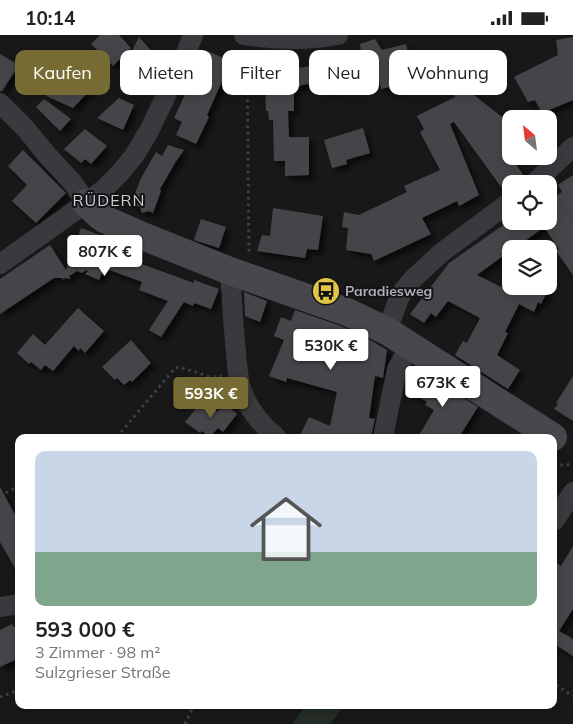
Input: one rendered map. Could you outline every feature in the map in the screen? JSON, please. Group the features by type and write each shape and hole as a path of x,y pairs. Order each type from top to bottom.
{"street":[{"path":"0,264 103,190 128,164 153,124 193,35"},
{"path":"246,35 302,40 322,39 338,35"},
{"path":"0,103 26,128 73,183 86,203 106,220 186,254 320,302 388,331 547,434"},
{"path":"543,175 573,147"},
{"path":"388,331 399,299 414,278 441,253 502,208"},
{"path":"240,274 238,373 247,401 273,434"},
{"path":"384,434 397,369 410,346"},
{"path":"557,441 573,451"},
{"path":"557,516 573,492"},
{"path":"0,607 15,605"}],"path":[{"path":"240,274 246,35"},
{"path":"557,196 573,219"},
{"path":"119,434 175,367 213,377 238,373"},
{"path":"557,466 573,464"},
{"path":"0,496 15,488"},
{"path":"557,686 573,696"},
{"path":"0,697 15,691"},
{"path":"185,724 192,709"}],"shaded area":[{"path":"303,709 342,709 330,724 292,724"}],"building":[{"path":"100,35 119,35 131,48 129,50 120,50 120,59 113,66 110,63 110,50 97,50 91,44"},
{"path":"139,37 151,50 132,50"},
{"path":"573,37 573,100 549,110 540,110 535,100 528,102 514,77 558,55 556,40"},
{"path":"375,39 382,50 406,44 407,50 389,50 389,87 381,89 379,50 361,50 360,44"},
{"path":"212,53 222,57 222,81 207,115 209,117 196,144 176,135 182,122 174,118 185,95 212,95"},
{"path":"0,54 15,63 15,71 2,91 0,91"},
{"path":"309,66 309,84 299,87 299,68"},
{"path":"47,95 85,95 73,108"},
{"path":"265,95 294,95 294,111 288,111 289,137 309,137 309,175 285,176 285,161 274,161 273,120 269,120 268,111 266,111"},
{"path":"454,95 474,95 502,117 502,165 516,165 523,175 502,175 502,188 454,122 450,124 479,195 459,206 457,201 422,218 431,234 374,261 371,254 346,250 348,228 342,227 344,212 359,215 407,192 404,186 440,170 420,132 424,129 417,116 455,97"},
{"path":"119,98 134,105 123,130 97,118"},
{"path":"44,99 71,119 60,131 36,107"},
{"path":"363,128 370,153 346,160 347,164 332,168 324,140"},
{"path":"85,129 107,146 91,164 85,159 81,163 64,149"},
{"path":"168,145 184,150 160,189 161,191 153,213 149,211 142,213 140,207 131,204 141,178 156,152 162,156"},
{"path":"23,150 66,193 36,223 12,201 27,185 8,166"},
{"path":"573,175 573,275 557,252 559,249 557,240 553,240 546,230 557,230 557,195 562,192 558,185"},
{"path":"273,208 323,216 318,250 307,249 305,258 257,251 262,235 270,236"},
{"path":"201,219 226,227 219,248 194,240"},
{"path":"502,226 502,230 540,230 526,240 502,240 502,257 477,275 502,288 502,295 546,295 541,304 538,302 534,312 519,304 505,332 508,333 497,355 520,370 508,389 455,355 463,341 467,343 480,318 448,301 436,317 431,313 424,323 410,314 449,263"},
{"path":"81,228 100,235 98,241 136,255 133,261 194,283 194,280 219,289 211,309 194,303 193,306 184,302 161,337 149,330 168,301 139,290 142,282 104,268 99,280 85,274 87,270 82,273 77,271 69,276 71,279 65,278 62,280 63,278 54,278 0,314 0,279 50,245 66,270"},
{"path":"244,292 267,301 260,322 245,316"},
{"path":"78,308 104,331 85,353 80,348 79,351 74,346 53,371 45,365 41,370 31,362 29,364 17,353 33,334 45,345"},
{"path":"295,310 341,326 387,350 383,378 375,376 369,418 375,419 372,434 300,434 309,417 330,426 337,392 287,378 286,382 269,376 284,340 274,336 281,317 291,321"},
{"path":"131,340 151,363 132,382 130,380 124,385 117,378 115,380 102,367"},
{"path":"421,371 478,407 461,434 420,434 434,410 425,405 427,402 409,391"},
{"path":"573,376 573,421 554,409"},
{"path":"203,400 217,412 224,404 237,414 223,432 218,428 213,434 206,434 202,431 200,433 185,422"},
{"path":"0,487 15,515 15,568 0,542"},
{"path":"573,546 573,609 559,631 573,639 573,656 557,646 557,563 561,566"},
{"path":"12,624 15,627 15,660 0,667 0,630"}],"place":[{"name":"Paradiesweg","path":"326,291"}],"district":[{"name":"RÜDERN","path":"109,200"}]}
